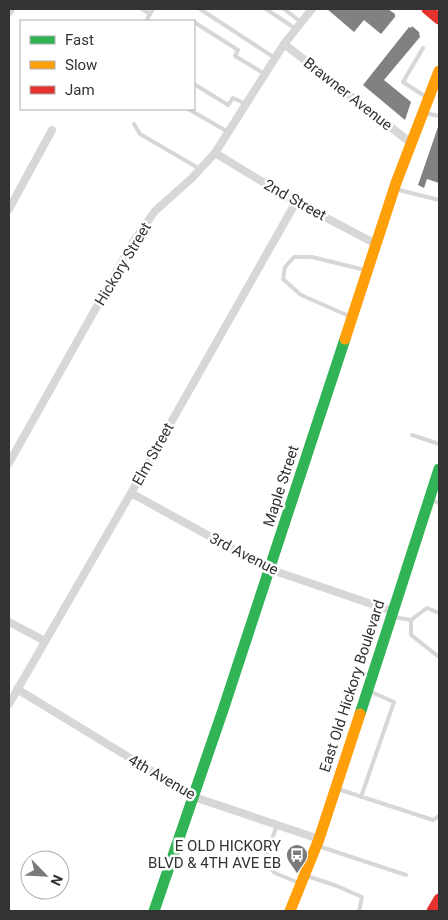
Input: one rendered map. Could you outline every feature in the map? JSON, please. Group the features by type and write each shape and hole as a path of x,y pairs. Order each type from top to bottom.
{"street":[{"name":"Hickory Street","path":"9,463 133,242 155,211 200,169 214,153 284,44 312,9"},
{"path":"427,9 439,19"},
{"name":"Brawner Avenue","path":"284,44 411,144"},
{"name":"Maple Street","path":"154,911 194,797 367,270 439,71"},
{"path":"9,209 52,130"},
{"name":"2nd Street","path":"214,153 296,202 376,244"},
{"name":"Elm Street","path":"9,704 296,202"},
{"name":"East Old Hickory Boulevard","path":"290,911 318,842 391,614 434,502 438,476"},
{"name":"3rd Avenue","path":"131,493 269,569 391,614"},
{"path":"9,622 45,641"},
{"name":"4th Avenue","path":"17,689 194,797 277,825 318,842"},
{"path":"432,911 439,899"}],"lane":[{"path":"142,9 150,14"},
{"path":"147,20 153,9"},
{"path":"200,9 275,58"},
{"path":"266,9 298,25"},
{"path":"284,9 298,25"},
{"path":"195,23 238,50 235,56 265,74"},
{"path":"423,48 403,82 428,99"},
{"path":"195,85 228,105 233,98 246,104"},
{"path":"190,110 228,132"},
{"path":"423,112 439,116"},
{"path":"134,124 140,134 200,169"},
{"path":"395,189 439,200"},
{"path":"352,317 301,295 283,279 285,267 294,257 312,257 367,270"},
{"path":"412,435 439,444"},
{"path":"411,620 427,608 439,613"},
{"path":"391,614 411,620"},
{"path":"411,620 411,636 439,657"},
{"path":"361,797 394,702 367,690"},
{"path":"335,788 433,820 439,816"},
{"path":"277,825 266,856 266,865 275,873 337,886 362,897 359,911"},
{"path":"318,842 406,875"}],"building":[{"path":"327,9 388,9 395,14 395,17 381,34 364,20 354,32"},
{"path":"412,26 419,32 420,37 384,80 411,102 405,120 363,85 409,27 411,28"},
{"path":"438,127 439,183 427,179 424,188 418,185"}],"traffic: fast":[{"path":"154,911 223,710 345,339"},
{"path":"360,714 439,469"}],"traffic: slow":[{"path":"345,339 396,183 439,71"},
{"path":"290,911 319,839 360,714"}],"traffic: jam":[{"path":"427,9 439,19"},
{"path":"432,911 439,899"}],"place":[{"name":"E OLD HICKORY BLVD & 4TH AVE EB","path":"297,874"}]}
